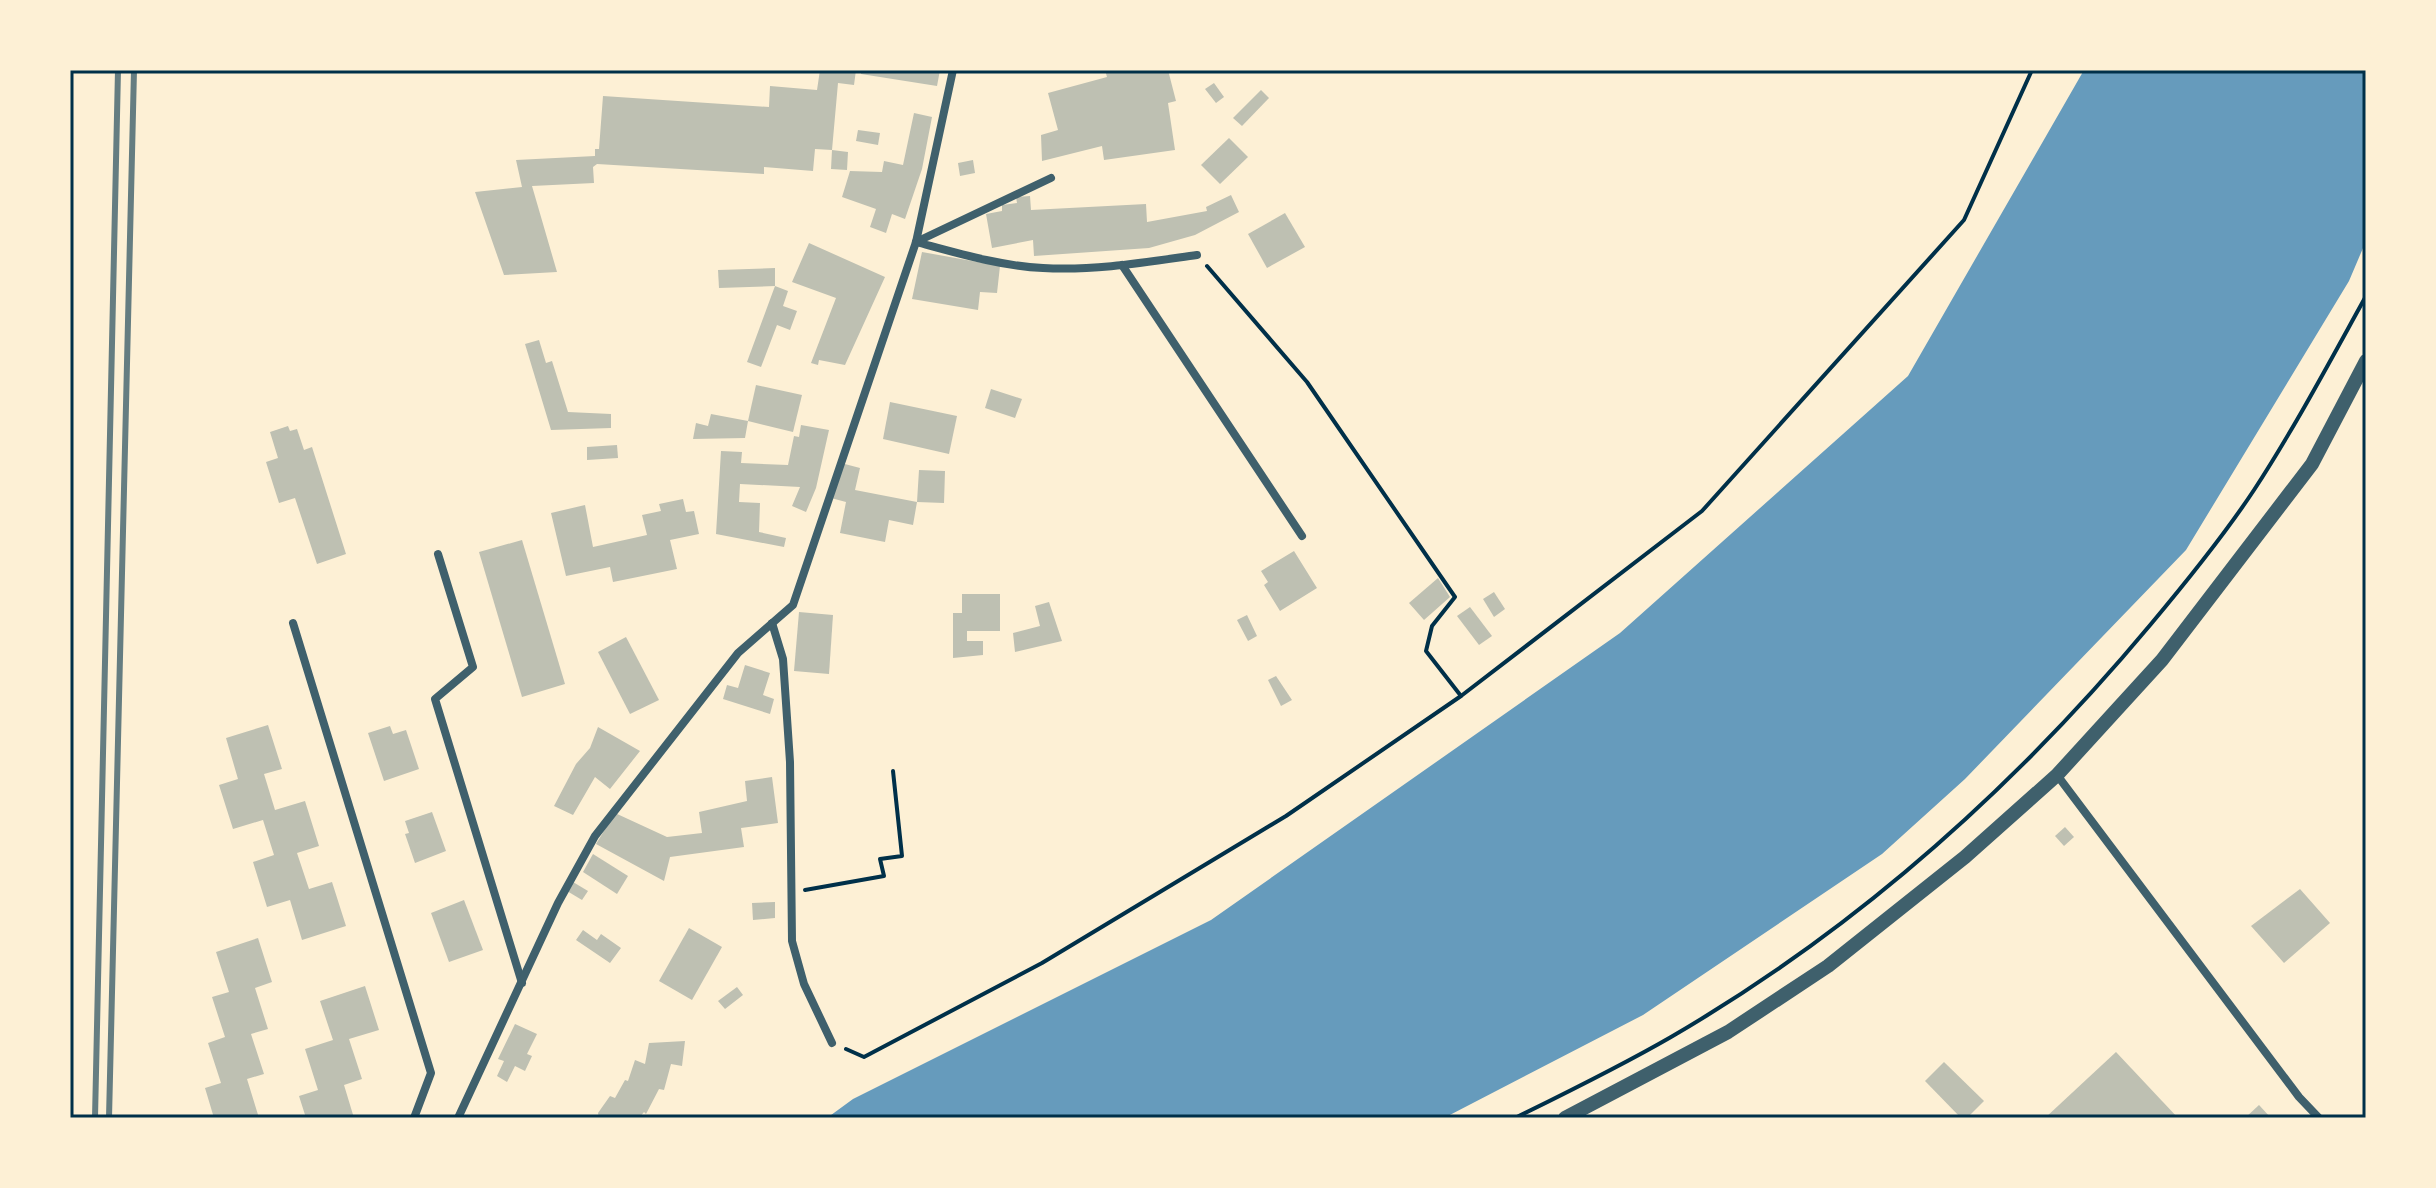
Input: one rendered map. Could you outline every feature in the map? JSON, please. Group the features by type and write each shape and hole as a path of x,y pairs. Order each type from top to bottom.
{"street":[{"path":"458,1118 558,903 595,836 738,653 793,605 916,242 953,70"},
{"path":"916,242 1051,178"},
{"path":"916,242 980,259 1043,268 1122,265 1197,255"},
{"path":"1122,265 1302,536"},
{"path":"1565,1118 1728,1032 1828,966 1965,857 2057,775 2162,660 2312,464 2366,361"},
{"path":"438,554 473,667 435,699 522,984"},
{"path":"293,623 431,1073 414,1118"},
{"path":"772,623 783,659 790,762 792,941 804,984 832,1043"},
{"path":"2057,775 2299,1097 2319,1118"}],"path":[{"path":"832,1043 864,1057 1042,963 1286,816 1461,696 1702,511 1964,220 2032,70"},
{"path":"1197,255 1307,382 1455,597 1432,626 1426,651 1461,696"},
{"path":"1515,1118 1671,1037 1754,985 1863,906 1952,833 2019,770 2100,686 2187,581 2244,504 2317,385 2366,296"},
{"path":"792,892 884,876 880,859 902,856 893,771"}],"water":[{"path":"2084,70 2366,70 2366,241 2349,281 2186,550 1965,779 1882,854 1643,1015 1444,1118 827,1118 853,1099 1211,920 1620,633 1908,376"}],"building":[{"path":"820,70 856,70 854,85 838,83 832,150 815,149 813,171 764,167 764,174 597,164 593,167 594,183 532,186 557,272 504,275 475,192 522,187 516,160 595,156 595,149 599,149 603,96 769,107 770,86 817,90"},
{"path":"861,70 940,70 937,86 861,74"},
{"path":"1105,70 1168,70 1176,101 1168,103 1175,150 1104,160 1102,146 1042,161 1041,135 1058,130 1048,93 1107,77"},
{"path":"1214,83 1224,97 1216,103 1205,89"},
{"path":"1261,90 1269,98 1242,126 1233,118"},
{"path":"914,113 932,117 922,169 905,219 892,214 886,233 870,227 876,209 842,197 850,171 882,172 884,161 903,165"},
{"path":"858,130 880,133 878,145 856,141"},
{"path":"1229,138 1248,157 1220,184 1201,165"},
{"path":"832,150 848,152 847,170 831,169"},
{"path":"973,160 975,173 960,176 958,163"},
{"path":"1231,195 1239,212 1195,235 1149,248 1034,256 1033,240 992,248 986,214 1002,211 1002,205 1017,203 1016,197 1030,196 1031,210 1146,204 1147,222 1207,211 1206,207"},
{"path":"1285,213 1305,247 1267,268 1248,234"},
{"path":"809,243 885,277 845,365 819,360 818,365 811,363 836,298 792,282"},
{"path":"922,252 1000,266 997,293 980,292 978,310 912,299"},
{"path":"775,268 775,286 719,288 718,270"},
{"path":"775,286 788,291 783,306 797,311 790,330 777,325 761,367 747,362"},
{"path":"539,340 546,363 552,361 568,412 611,414 611,428 551,430 525,344"},
{"path":"756,385 802,395 793,432 748,421"},
{"path":"991,389 1022,399 1015,418 985,408"},
{"path":"890,402 957,416 949,454 883,439"},
{"path":"711,414 748,421 745,438 693,439 696,423 708,426"},
{"path":"801,425 829,430 816,488 806,512 792,506 800,487 740,484 739,502 760,503 759,532 786,538 784,547 716,534 721,451 742,452 741,463 788,465 794,436 799,437"},
{"path":"288,426 290,431 297,429 304,450 312,447 346,554 317,564 295,498 279,503 266,462 278,458 270,432"},
{"path":"617,445 618,458 587,460 587,447"},
{"path":"841,463 860,468 855,490 917,502 913,525 889,520 885,542 840,533 846,502 831,498"},
{"path":"919,470 945,471 944,503 917,502"},
{"path":"683,499 686,512 694,511 699,534 670,540 677,569 613,582 610,567 566,576 551,513 585,505 593,547 647,535 642,515 661,511 659,504"},
{"path":"522,540 565,684 522,697 479,552"},
{"path":"1294,551 1317,588 1280,611 1264,585 1268,582 1261,571"},
{"path":"1438,578 1450,597 1424,620 1409,603"},
{"path":"1494,592 1505,609 1494,617 1483,599"},
{"path":"962,594 1000,594 1000,631 967,631 967,641 983,641 983,655 953,658 953,613 962,613"},
{"path":"1049,602 1062,641 1015,652 1013,633 1040,626 1035,606"},
{"path":"1470,607 1492,636 1479,645 1457,616"},
{"path":"799,612 833,615 829,674 794,671"},
{"path":"1247,615 1257,636 1248,641 1237,620"},
{"path":"626,637 659,700 630,714 598,652"},
{"path":"745,665 770,673 763,695 774,699 770,714 723,699 727,685 738,688"},
{"path":"1276,676 1292,700 1281,706 1268,680"},
{"path":"268,725 282,769 264,774 275,810 305,801 319,846 297,853 309,889 332,882 346,926 302,940 290,900 267,907 253,862 274,855 263,820 233,829 219,785 238,779 226,738"},
{"path":"390,726 393,734 406,730 419,769 384,781 368,733"},
{"path":"598,727 640,751 610,789 595,777 573,815 554,806 576,764 590,748"},
{"path":"772,777 778,823 741,828 744,847 670,857 664,881 596,844 615,813 667,837 702,833 699,812 747,801 745,781"},
{"path":"432,812 446,851 415,863 405,834 409,833 405,821"},
{"path":"2065,827 2074,837 2064,846 2055,836"},
{"path":"593,854 628,876 617,894 583,872"},
{"path":"573,882 588,891 582,900 567,891"},
{"path":"2300,889 2330,923 2284,963 2251,926"},
{"path":"464,900 483,950 449,962 431,913"},
{"path":"775,902 775,918 753,920 752,903"},
{"path":"689,928 722,947 692,1000 659,981"},
{"path":"583,930 597,940 601,934 621,948 610,963 576,940"},
{"path":"258,938 272,982 255,988 268,1029 251,1034 264,1074 247,1079 259,1118 214,1118 205,1088 221,1083 208,1043 225,1037 212,997 229,992 216,952"},
{"path":"365,986 379,1030 349,1039 362,1079 344,1085 354,1118 306,1118 299,1096 318,1090 305,1049 333,1040 320,1001"},
{"path":"737,987 743,995 725,1009 718,1001"},
{"path":"515,1024 537,1034 527,1054 532,1056 525,1071 515,1066 507,1082 497,1076 504,1061 498,1059"},
{"path":"685,1041 682,1066 671,1064 664,1090 659,1089 646,1114 644,1112 639,1118 599,1118 598,1113 610,1096 615,1098 625,1080 628,1081 635,1060 645,1064 649,1043"},
{"path":"2116,1052 2178,1118 2045,1118"},
{"path":"1944,1062 1984,1101 1967,1118 1961,1118 1925,1081"},
{"path":"2259,1105 2271,1118 2245,1118"}],"railway":[{"path":"95,1118 118,70"},
{"path":"109,1118 134,70"}]}
